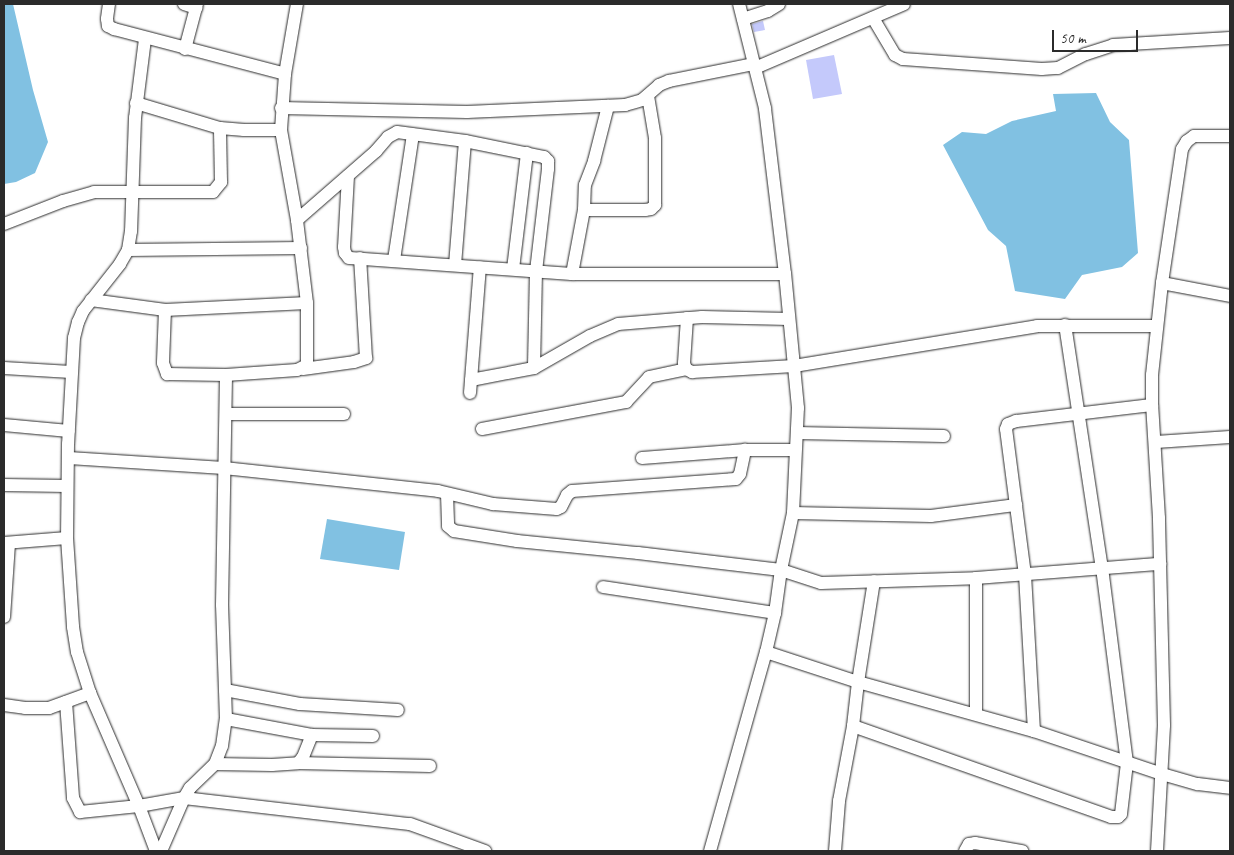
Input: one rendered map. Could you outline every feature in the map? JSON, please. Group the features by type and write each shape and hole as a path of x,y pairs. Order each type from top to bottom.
{"street":[{"path":"110,4 108,26 145,39 285,74"},
{"path":"184,4 197,6 185,49"},
{"path":"297,4 285,74 280,130 298,220 308,303 308,360 303,369"},
{"path":"710,851 775,614 781,570 793,513 798,408 785,274 764,108 739,4"},
{"path":"743,19 768,11 779,4"},
{"path":"281,108 467,112 608,106 635,103 648,96 659,85 754,66 904,4"},
{"path":"873,18 895,55 903,59 1042,69 1058,68 1086,54 1113,45 1230,38"},
{"path":"145,39 136,103 128,250 120,264 91,300 78,322 71,372 67,486 73,627 77,652 90,693 139,806 156,851"},
{"path":"584,210 651,210 656,205 654,138 648,96"},
{"path":"136,103 220,128 280,130"},
{"path":"572,274 584,210 585,185 594,161 608,106"},
{"path":"4,224 79,196 108,191 132,193 213,192 221,182 220,128"},
{"path":"298,220 376,151 391,134 397,132 465,141 544,157 548,161 548,168 536,270 534,368"},
{"path":"394,260 413,134"},
{"path":"1157,851 1164,725 1156,442 1152,405 1157,326 1182,149 1194,136 1230,136"},
{"path":"455,265 465,141"},
{"path":"513,269 527,154"},
{"path":"348,176 344,247 345,253 349,258 572,274 785,274"},
{"path":"128,250 301,248"},
{"path":"165,310 163,363 167,374 226,375 303,369 354,362 366,358 360,258"},
{"path":"480,267 470,386 534,368 590,336 618,324 687,318 789,319"},
{"path":"1162,283 1230,296"},
{"path":"91,300 165,310 308,303"},
{"path":"686,370 684,363 687,318"},
{"path":"482,429 626,402 632,397 642,382 649,377 686,370 692,372 794,366 1007,330 1065,325 1157,326"},
{"path":"853,726 1111,817 1118,817 1121,814 1127,763 1102,569 1077,415 1065,325"},
{"path":"4,368 71,372"},
{"path":"162,851 184,798 190,788 214,764 222,746 226,719 222,605 226,375"},
{"path":"1034,731 1025,575 1006,436 1008,424 1152,405"},
{"path":"226,414 344,414"},
{"path":"4,425 69,431"},
{"path":"796,433 944,436"},
{"path":"1156,442 1230,437"},
{"path":"642,458 746,450 795,450"},
{"path":"69,458 224,468 447,494 482,503 558,509 572,491 736,479 740,474 746,450"},
{"path":"4,485 67,486"},
{"path":"447,494 448,526 454,531 517,542 638,553 781,570 821,583 976,578 1160,564"},
{"path":"793,513 931,516 1016,505"},
{"path":"4,617 6,543 68,538"},
{"path":"976,578 976,714"},
{"path":"835,851 839,800 853,726 874,581"},
{"path":"603,587 775,614"},
{"path":"766,652 858,682 1034,731 1162,774 1198,784 1230,788"},
{"path":"225,690 300,704 398,710"},
{"path":"4,708 37,709 66,702 90,693"},
{"path":"66,702 75,805 80,812 139,806 184,798 410,824 472,849 485,851"},
{"path":"226,719 312,735 373,736"},
{"path":"298,764 303,758 312,735"},
{"path":"214,764 430,766"},
{"path":"965,851 969,844 975,843 1022,851"}],"water":[{"path":"4,4 13,4 33,90 48,142 35,173 16,182 4,184"},
{"path":"1096,93 1110,122 1129,140 1138,253 1122,267 1082,275 1065,299 1015,291 1006,246 988,230 943,145 962,132 986,134 1012,121 1056,111 1053,94"},
{"path":"327,519 405,532 399,570 320,559"}],"building":[{"path":"763,21 765,30 754,32 752,24"},
{"path":"834,55 842,94 813,99 806,60"}]}
